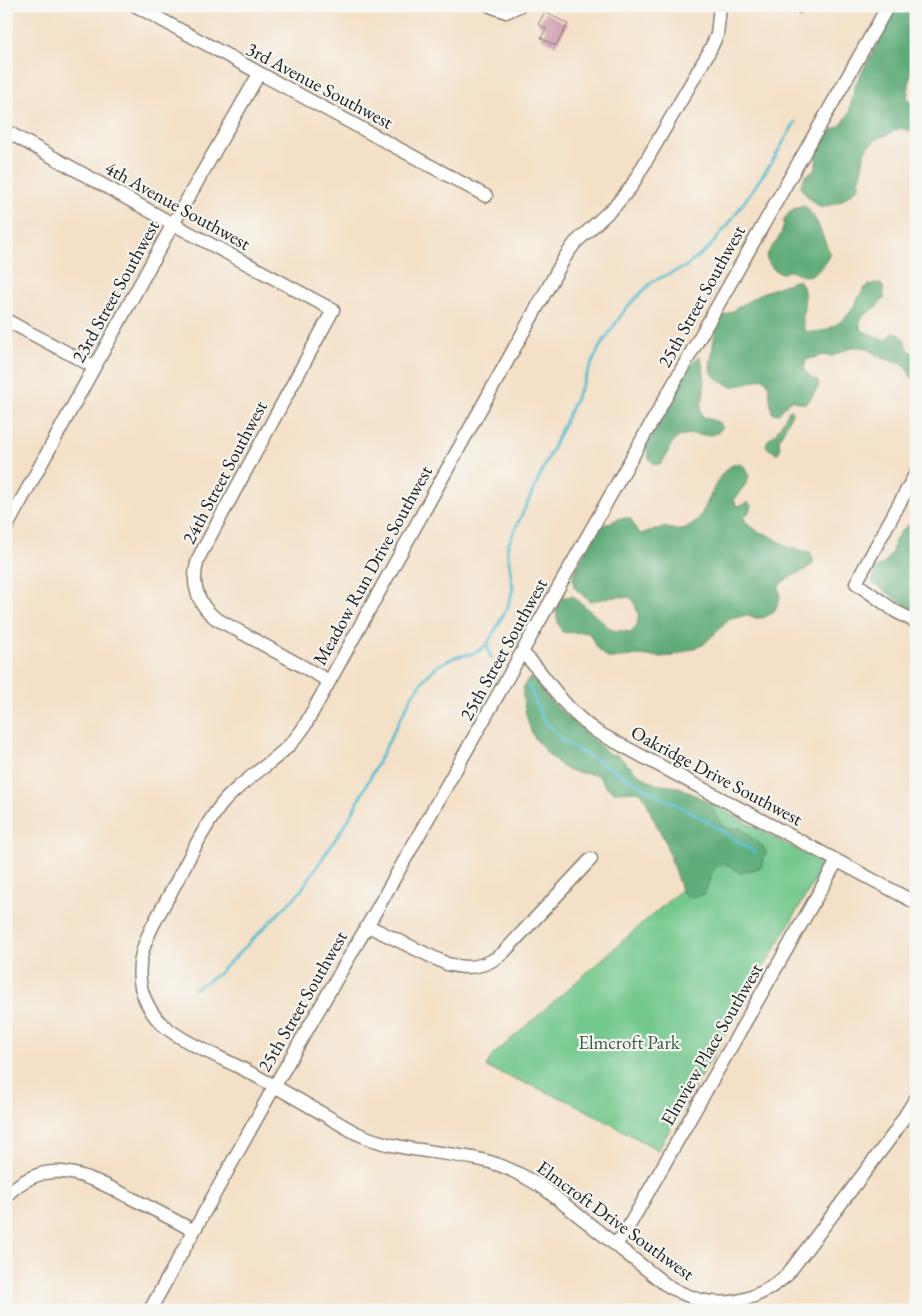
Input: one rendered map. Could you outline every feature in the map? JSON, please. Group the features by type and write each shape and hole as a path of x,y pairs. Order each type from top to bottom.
{"street":[{"name":"3rd Avenue Southwest","path":"136,6 486,196"},
{"path":"490,6 506,12 519,6"},
{"name":"Meadow Run Drive Southwest","path":"274,1086 178,1035 162,1024 150,1009 142,990 140,961 147,938 215,814 232,793 278,756 295,740 304,727 565,257 582,236 620,201 638,178 709,52 717,34 720,6"},
{"name":"25th Street Southwest","path":"150,1310 274,1086 368,926 888,6"},
{"name":"23rd Street Southwest","path":"6,528 173,224 259,74"},
{"name":"4th Avenue Southwest","path":"6,131 333,310"},
{"name":"24th Street Southwest","path":"329,681 215,618 200,601 195,578 200,554 333,310"},
{"path":"6,320 94,367"},
{"path":"916,472 856,583 895,611 916,622"},
{"name":"Oakridge Drive Southwest","path":"522,653 532,661 553,690 574,714 596,732 916,903"},
{"path":"368,926 448,964 458,967 476,967 492,962 503,953 591,858"},
{"name":"Elmview Place Southwest","path":"616,1244 626,1231 837,861"},
{"name":"Elmcroft Drive Southwest","path":"274,1086 369,1139 397,1147 482,1160 509,1168 545,1189 665,1284 696,1299 712,1302 726,1302 757,1296 779,1281 795,1266 895,1132 916,1098"},
{"path":"6,1196 19,1185 36,1176 54,1172 71,1172 100,1182 194,1231"}],"path":[{"path":"760,6 773,14 786,12 803,13"}],"green space":[{"path":"898,6 916,6 916,63 911,70 907,99 916,107 916,135 900,128 874,141 865,151 858,188 840,202 821,208 800,187 805,176 816,167 816,150 822,137 842,124 849,114 855,85"},
{"path":"803,205 813,215 830,253 821,268 814,274 803,276 790,271 784,273 776,271 766,257 782,231 784,219 793,209"},
{"path":"794,281 800,281 803,288 805,300 803,325 805,331 810,332 825,330 841,321 850,312 865,288 869,285 879,283 883,286 884,299 861,319 861,330 883,340 889,338 894,332 898,333 910,352 916,352 916,379 911,377 907,368 900,363 882,358 864,347 853,347 832,356 824,355 806,360 804,368 808,375 818,381 819,386 807,403 799,403 793,400 788,402 779,414 772,413 768,383 763,378 733,387 722,382 713,374 710,367 716,326 722,317 762,293"},
{"path":"700,357 703,366 704,382 701,413 702,416 718,422 722,426 720,431 712,435 689,434 679,437 672,443 661,464 654,464 649,459 646,445 678,393 685,372"},
{"path":"790,409 792,413 779,440 780,450 777,454 766,445 768,440 776,433"},
{"path":"739,463 745,467 749,477 734,499 736,506 748,502 751,505 749,512 744,517 745,521 757,531 769,535 790,548 810,552 814,563 779,586 780,600 770,615 756,618 746,615 730,619 703,645 672,656 660,657 638,655 607,658 597,648 589,633 562,632 558,624 557,615 559,598 573,596 612,630 631,632 637,624 638,616 632,598 616,597 589,601 574,587 573,576 600,527 620,518 630,518 637,531 641,534 660,528 680,530 688,528 699,518 724,472 731,466"},
{"path":"916,519 916,612 873,583 874,570 885,563 892,553 894,543 900,532"},
{"path":"530,678 537,681 546,697 609,754 617,755 636,772 655,784 679,787 710,803 722,826 730,829 740,828 763,847 766,852 761,867 740,873 724,863 712,872 704,894 687,897 681,890 665,841 645,798 639,791 615,792 605,786 598,775 564,768 548,754 534,737 528,722 523,695 524,686"},
{"name":"Elmcroft Park","path":"679,787 824,864 658,1150 571,1102 486,1067 492,1056 692,880"}],"building":[{"path":"545,12 568,24 556,46 541,38 546,29 538,24"}],"waterway":[{"path":"194,989 217,975 300,892 350,817 412,696 425,678 437,666 455,657 475,653 487,645 507,608 513,589 507,547 599,348 626,308 653,281 685,267 709,248 730,222 772,162 795,122"},
{"path":"487,645 491,658"},
{"path":"528,685 543,719 564,742 693,813 756,853"}]}
